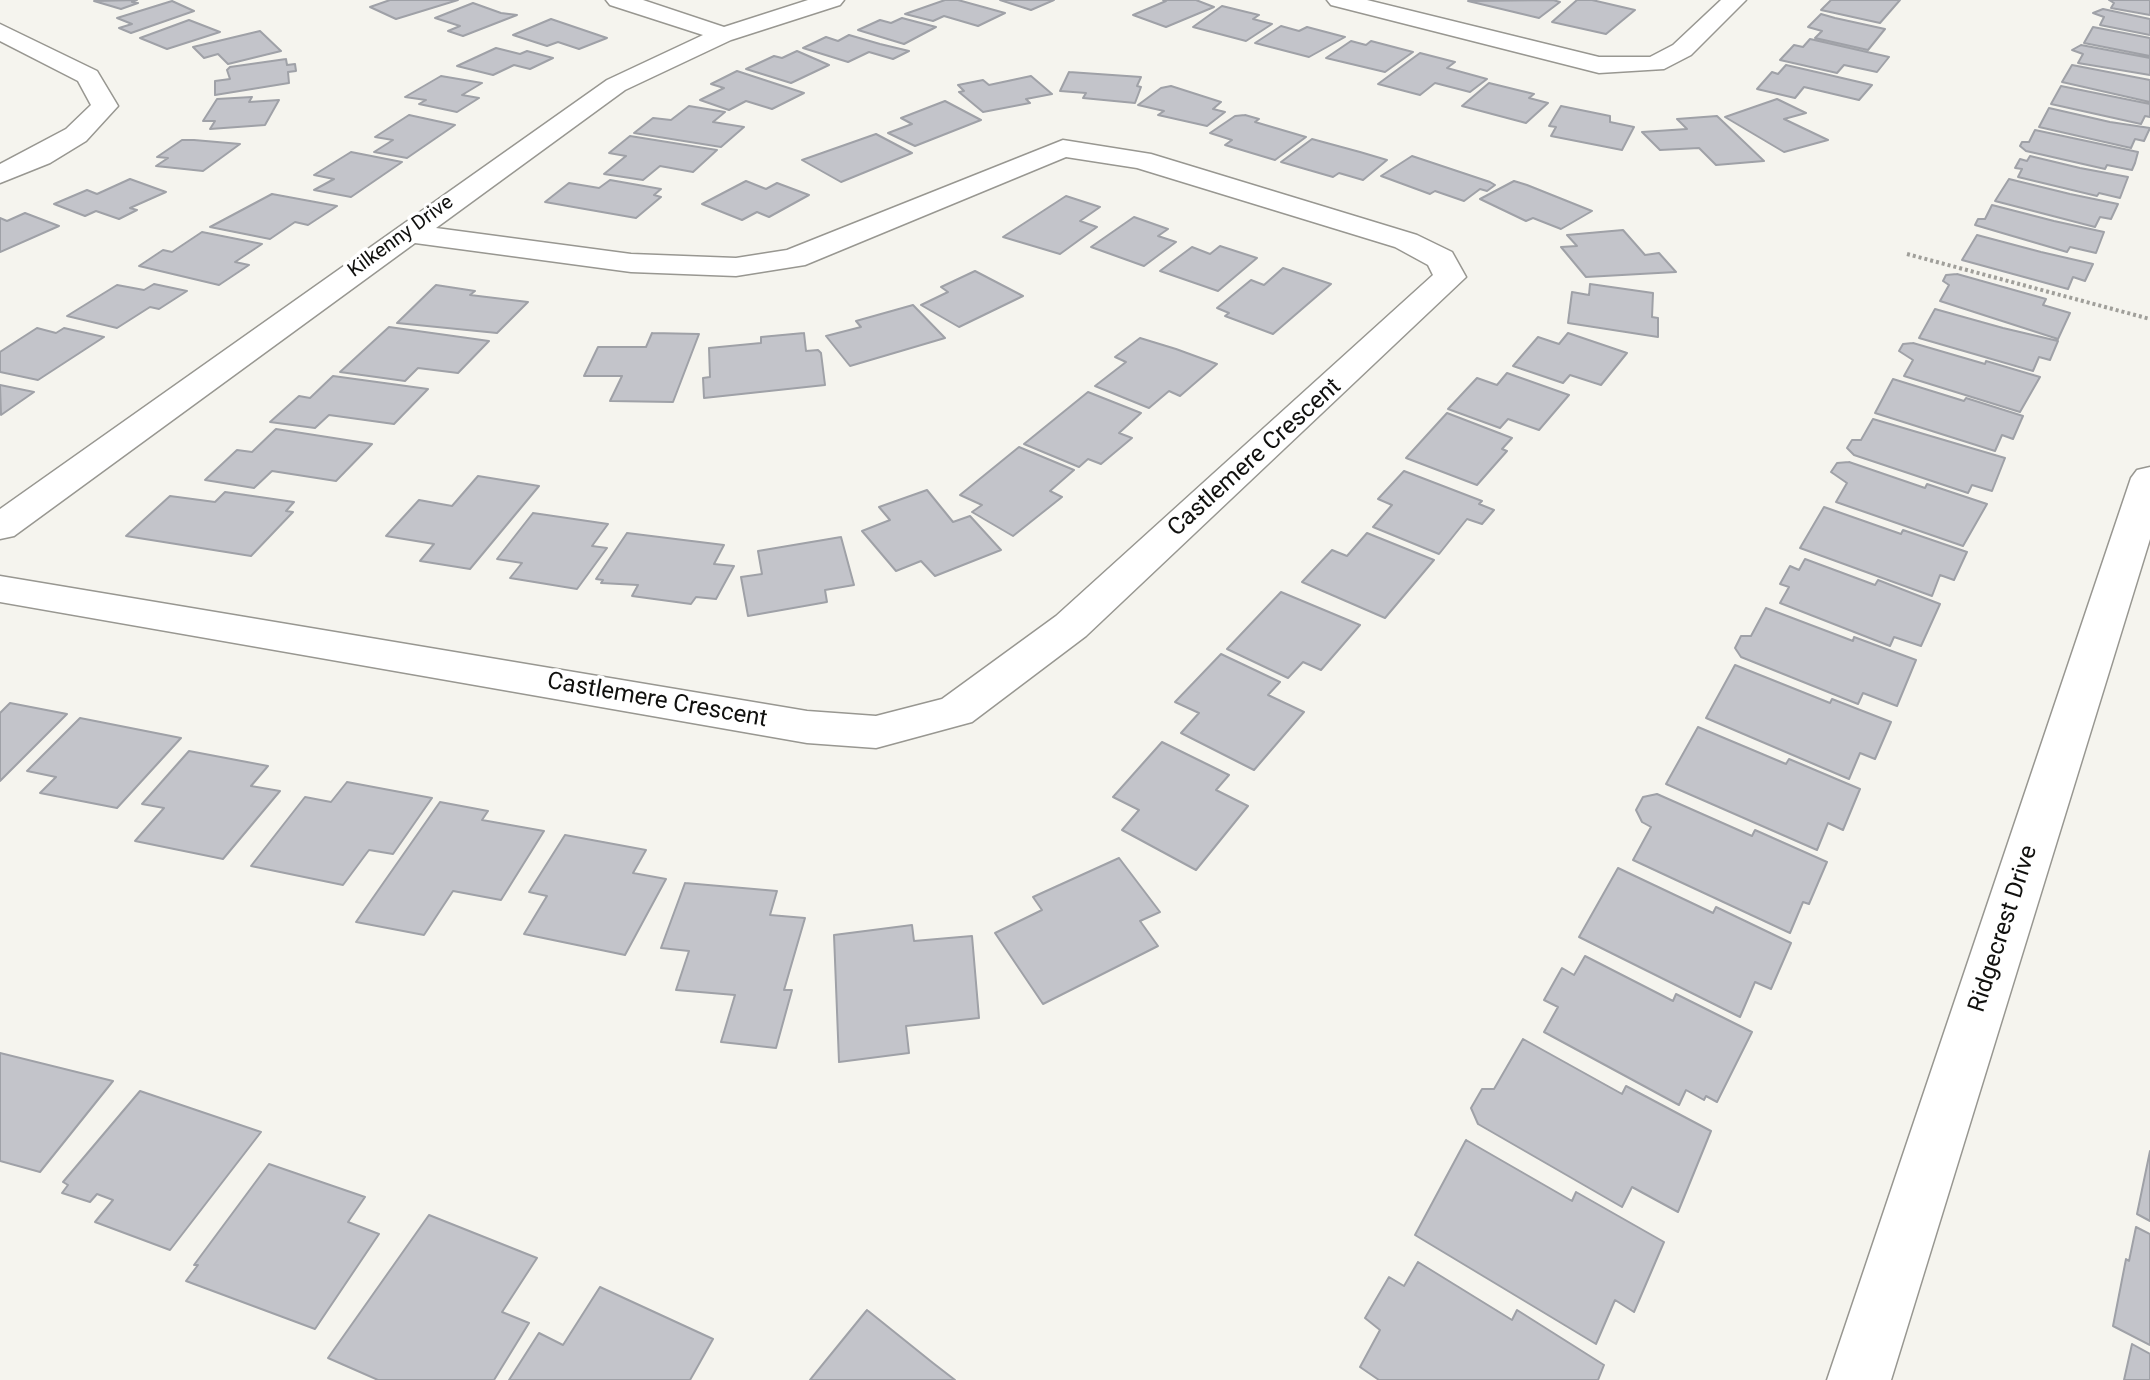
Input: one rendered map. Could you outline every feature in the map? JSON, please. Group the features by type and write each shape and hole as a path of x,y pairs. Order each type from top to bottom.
{"street":[{"path":"618,0 701,25 722,35"},
{"name":"Kilkenny Drive","path":"0,527 616,85 722,35 832,0"},
{"path":"1339,0 1599,65 1655,64 1682,50 1734,0"},
{"path":"0,31 88,76 105,106 76,135 40,157 0,174"},
{"name":"Castlemere Crescent","path":"0,589 807,727 876,732 956,711 1071,626 1450,277 1441,259 1406,241 1141,160 1063,148 794,258 736,267 631,263 406,233"},
{"name":"Ridgecrest Drive","path":"1859,1380 2150,478"}],"path":[{"path":"1907,254 2150,319"}],"building":[{"path":"137,0 132,2 138,3 121,9 94,1"},
{"path":"390,0 458,0 396,19 370,7"},
{"path":"945,0 958,0 1005,13 978,26 944,16 933,21 905,14"},
{"path":"1000,0 1054,0 1031,10"},
{"path":"1163,0 1196,0 1214,7 1166,27 1133,15 1166,1"},
{"path":"1577,0 1592,0 1635,10 1606,34 1552,22"},
{"path":"1831,0 1900,0 1880,23 1821,10"},
{"path":"2109,0 2150,0 2150,15 2111,8 2114,3"},
{"path":"172,1 194,11 131,33 119,28 132,24 117,18"},
{"path":"1468,1 1560,2 1539,18"},
{"path":"473,3 517,15 463,36 448,31 460,26 435,18"},
{"path":"1222,6 1259,15 1253,19 1272,24 1246,41 1193,27"},
{"path":"2103,9 2150,19 2150,35 2100,25 2104,17 2093,13"},
{"path":"1821,14 1885,29 1868,50 1815,38 1822,31 1808,27"},
{"path":"902,18 936,27 904,44 858,30 880,20 891,23"},
{"path":"551,19 607,38 579,49 558,42 547,46 513,35"},
{"path":"189,20 220,32 167,49 140,38"},
{"path":"1281,26 1299,31 1307,27 1345,37 1309,57 1255,43"},
{"path":"2093,27 2150,38 2150,56 2084,43"},
{"path":"260,31 281,51 228,64 218,54 204,58 193,47"},
{"path":"849,35 909,51 893,59 869,52 848,62 803,48 826,37 838,41"},
{"path":"1810,39 1889,57 1877,72 1844,65 1837,73 1780,60 1794,45 1803,47"},
{"path":"1351,41 1366,45 1371,41 1413,52 1385,72 1326,58"},
{"path":"2081,45 2150,58 2150,75 2078,63 2083,54 2072,50"},
{"path":"496,48 520,54 527,51 553,58 530,69 514,65 493,75 457,66"},
{"path":"797,51 829,65 791,83 746,69 774,56 782,58"},
{"path":"1420,53 1455,62 1447,68 1487,79 1470,92 1435,83 1420,95 1378,84"},
{"path":"286,59 287,65 295,64 296,71 288,72 289,83 215,95 215,81 230,79 227,70 230,67"},
{"path":"1786,65 1872,85 1859,100 1804,87 1795,98 1757,89 1772,72 1778,74"},
{"path":"2072,65 2150,80 2150,102 2062,82"},
{"path":"737,71 804,93 772,109 746,101 729,110 700,100 724,88 711,84"},
{"path":"1069,72 1141,77 1137,86 1141,87 1135,103 1083,98 1086,93 1060,91"},
{"path":"441,76 482,83 462,95 479,98 457,112 419,104 426,100 405,97"},
{"path":"1031,76 1052,94 1026,99 1030,103 983,112 959,92 964,91 958,85 983,80 989,85"},
{"path":"1489,83 1534,94 1529,98 1548,103 1526,123 1462,106"},
{"path":"1171,86 1221,102 1213,109 1225,112 1207,126 1158,115 1164,111 1138,105 1161,88"},
{"path":"2061,86 2150,104 2150,117 2145,116 2141,124 2051,104"},
{"path":"252,97 249,102 279,100 265,125 210,129 215,121 203,121 217,99"},
{"path":"1777,99 1806,113 1784,119 1828,140 1784,152 1725,117"},
{"path":"945,101 981,120 915,146 888,133 912,124 901,118"},
{"path":"689,106 725,112 713,122 744,127 721,147 634,133 653,118 671,120"},
{"path":"1561,106 1610,116 1610,122 1634,127 1622,150 1551,136 1556,127 1549,126"},
{"path":"2049,108 2150,128 2144,141 2135,139 2131,148 2039,127"},
{"path":"409,115 455,125 407,158 374,152 393,140 375,137"},
{"path":"1235,116 1259,119 1255,122 1306,137 1275,160 1225,145 1232,140 1210,133"},
{"path":"1717,116 1764,161 1716,165 1699,148 1660,150 1642,132 1687,129 1677,119"},
{"path":"2035,130 2138,152 2132,170 2107,165 2105,169 2026,151 2020,146 2022,142 2029,142"},
{"path":"876,134 912,153 841,182 802,160"},
{"path":"630,136 717,150 693,172 660,166 643,180 604,174 626,156 609,153"},
{"path":"1312,139 1387,160 1363,180 1339,173 1333,177 1281,162"},
{"path":"182,140 240,144 203,171 156,166 168,158 157,157"},
{"path":"351,152 402,162 351,197 314,190 334,179 314,175"},
{"path":"1412,156 1495,185 1487,191 1480,189 1464,201 1435,191 1430,194 1381,176"},
{"path":"2030,156 2128,177 2120,198 2099,193 2097,196 2018,177 2022,169 2015,168 2020,159 2027,161"},
{"path":"130,179 166,192 130,208 137,210 119,219 96,211 85,216 54,204 87,190 97,194"},
{"path":"2009,179 2118,204 2111,219 2100,217 2095,227 1995,201"},
{"path":"610,180 661,189 654,195 661,197 636,218 545,202 569,183 599,188"},
{"path":"746,181 766,189 777,183 809,195 769,217 757,212 742,220 702,204"},
{"path":"1514,181 1592,211 1561,229 1533,218 1526,221 1480,199"},
{"path":"272,194 337,206 308,225 295,222 270,239 210,227"},
{"path":"1066,196 1100,207 1080,221 1097,227 1060,254 1003,237"},
{"path":"1992,205 2104,232 2096,253 2070,247 2067,252 1975,225 1978,219 1985,219"},
{"path":"25,213 59,226 0,252 0,218 7,221"},
{"path":"1134,217 1168,229 1158,236 1176,242 1144,266 1091,247"},
{"path":"1623,230 1645,255 1659,253 1676,272 1586,277 1561,247 1577,246 1567,235"},
{"path":"202,232 262,244 235,262 249,265 219,285 139,266 163,250 172,252"},
{"path":"1977,235 2093,264 2085,281 2073,277 2068,289 1962,260"},
{"path":"1220,246 1257,258 1218,291 1160,271 1192,247 1210,254"},
{"path":"1283,268 1331,284 1273,334 1225,316 1229,313 1217,308 1251,280 1264,285"},
{"path":"975,271 1023,296 959,327 921,305 948,292 941,287"},
{"path":"1957,274 2046,299 2043,305 2070,313 2058,339 1940,301 1949,285 1943,281 1946,275"},
{"path":"154,284 187,291 159,309 150,307 117,328 67,316 117,285 144,290"},
{"path":"1590,284 1653,293 1652,317 1658,318 1658,337 1568,323 1572,292 1589,295"},
{"path":"436,285 475,291 470,295 528,302 497,333 397,323"},
{"path":"913,305 945,338 850,366 826,336 861,327 856,321"},
{"path":"1935,309 2058,341 2050,360 2039,357 2033,371 1919,338"},
{"path":"389,327 489,341 458,373 418,368 405,381 340,372"},
{"path":"37,328 56,333 64,328 104,337 38,380 0,372 0,352"},
{"path":"652,333 699,334 673,402 610,401 622,376 584,376 598,347 646,347"},
{"path":"804,333 806,351 818,350 821,353 825,385 704,398 703,378 710,377 709,348 761,343 761,337"},
{"path":"1568,333 1627,353 1601,385 1570,375 1563,383 1513,366 1538,337 1559,344"},
{"path":"1140,338 1217,364 1180,396 1169,391 1149,408 1095,386 1126,362 1115,357"},
{"path":"1913,343 2040,377 2020,412 1904,376 1913,360 1899,351 1903,344"},
{"path":"1507,373 1569,395 1539,430 1508,419 1500,428 1448,409 1477,378 1497,385"},
{"path":"333,376 428,389 394,424 329,415 315,428 270,422 299,396 310,398"},
{"path":"1893,379 2023,416 2013,439 2002,435 1995,451 1875,413"},
{"path":"0,385 34,392 1,415"},
{"path":"1088,392 1141,413 1119,433 1132,438 1101,464 1088,459 1079,467 1024,444"},
{"path":"1447,413 1512,438 1502,449 1507,451 1477,485 1406,458"},
{"path":"1873,419 2005,458 1992,491 1972,485 1968,493 1854,455 1847,448 1852,440 1861,440"},
{"path":"276,429 372,444 336,481 272,471 254,488 205,480 237,450 252,452"},
{"path":"1019,447 1074,470 1050,491 1062,497 1013,536 972,512 982,505 960,495"},
{"path":"1849,462 1925,488 1927,484 1987,504 1963,546 1836,502 1847,483 1831,472 1837,463"},
{"path":"1404,471 1482,501 1479,504 1494,510 1482,524 1467,519 1439,554 1373,527 1392,505 1378,499"},
{"path":"478,476 539,486 470,569 420,561 434,544 386,536 419,500 452,506"},
{"path":"927,490 953,522 970,516 1001,550 935,576 921,561 896,571 862,531 890,520 879,507"},
{"path":"225,492 294,502 286,511 293,512 251,556 126,536 170,496 215,502"},
{"path":"1824,507 1901,534 1903,530 1967,552 1954,580 1940,575 1932,596 1800,548"},
{"path":"533,513 608,524 592,546 607,548 577,589 510,578 522,563 497,559"},
{"path":"627,533 724,545 714,564 734,566 716,599 696,597 691,604 632,596 638,585 601,583 603,580 596,579"},
{"path":"1367,533 1434,560 1385,618 1302,582 1332,550 1347,556"},
{"path":"841,537 854,585 825,590 827,602 748,616 741,577 762,574 758,551"},
{"path":"1805,559 1875,585 1878,580 1940,604 1921,646 1894,637 1890,646 1780,603 1789,587 1780,584 1790,566 1799,570"},
{"path":"1281,592 1360,625 1321,670 1303,662 1288,678 1227,649"},
{"path":"1766,608 1853,641 1854,637 1916,660 1897,706 1863,693 1858,704 1741,657 1735,648 1741,636 1751,636"},
{"path":"1221,654 1280,682 1268,695 1304,712 1254,770 1181,733 1199,713 1175,702"},
{"path":"1735,665 1830,703 1832,699 1891,722 1875,759 1860,753 1849,779 1706,718"},
{"path":"10,703 67,714 0,781 0,713"},
{"path":"80,718 181,738 117,808 40,793 56,777 27,771"},
{"path":"1698,727 1786,764 1789,759 1860,789 1843,830 1828,823 1817,850 1666,784"},
{"path":"1162,742 1229,775 1216,790 1248,806 1196,870 1122,830 1139,810 1113,797"},
{"path":"189,751 268,766 251,786 280,791 223,859 135,841 164,808 142,804"},
{"path":"347,782 432,798 393,854 369,850 343,885 251,866 305,797 331,802"},
{"path":"1657,794 1752,836 1755,830 1827,862 1809,904 1803,902 1790,933 1633,860 1651,827 1642,822 1636,810 1643,797"},
{"path":"440,802 488,811 482,820 544,831 501,900 453,891 424,935 356,922"},
{"path":"565,835 646,850 633,873 666,879 625,955 524,934 547,896 529,892"},
{"path":"1119,858 1160,912 1140,921 1158,946 1043,1004 995,933 1042,910 1033,897"},
{"path":"1618,868 1713,913 1716,907 1791,943 1771,989 1755,982 1740,1017 1579,937"},
{"path":"685,883 777,891 770,915 805,918 784,990 792,990 776,1048 721,1042 735,995 676,990 689,951 661,948"},
{"path":"912,925 914,941 972,936 979,1018 906,1026 909,1053 839,1062 834,935"},
{"path":"1585,956 1673,1001 1676,994 1752,1032 1717,1102 1706,1096 1704,1100 1686,1090 1679,1105 1544,1032 1558,1007 1544,1000 1562,968 1574,975"},
{"path":"1523,1039 1622,1094 1626,1086 1711,1131 1678,1212 1632,1187 1622,1207 1478,1124 1471,1108 1482,1089 1494,1089"},
{"path":"0,1053 113,1081 40,1172 0,1161"},
{"path":"140,1091 261,1132 170,1250 95,1222 113,1200 97,1194 90,1202 62,1193 68,1185 63,1182"},
{"path":"1466,1140 1572,1201 1576,1192 1664,1242 1634,1312 1615,1300 1596,1344 1415,1235"},
{"path":"2150,1151 2150,1221 2137,1214"},
{"path":"269,1164 365,1197 348,1222 379,1234 315,1329 186,1281 198,1265 194,1265"},
{"path":"429,1215 537,1258 502,1312 529,1323 494,1380 378,1380 328,1358"},
{"path":"2136,1227 2150,1234 2150,1345 2113,1326 2126,1259 2129,1261"},
{"path":"1418,1262 1512,1320 1517,1310 1604,1365 1598,1380 1379,1380 1360,1367 1380,1330 1365,1318 1389,1277 1404,1286"},
{"path":"600,1287 713,1339 690,1380 509,1380 539,1333 563,1345"},
{"path":"867,1310 933,1363 955,1380 810,1380"},
{"path":"2132,1344 2150,1354 2150,1380 2124,1380"}]}
